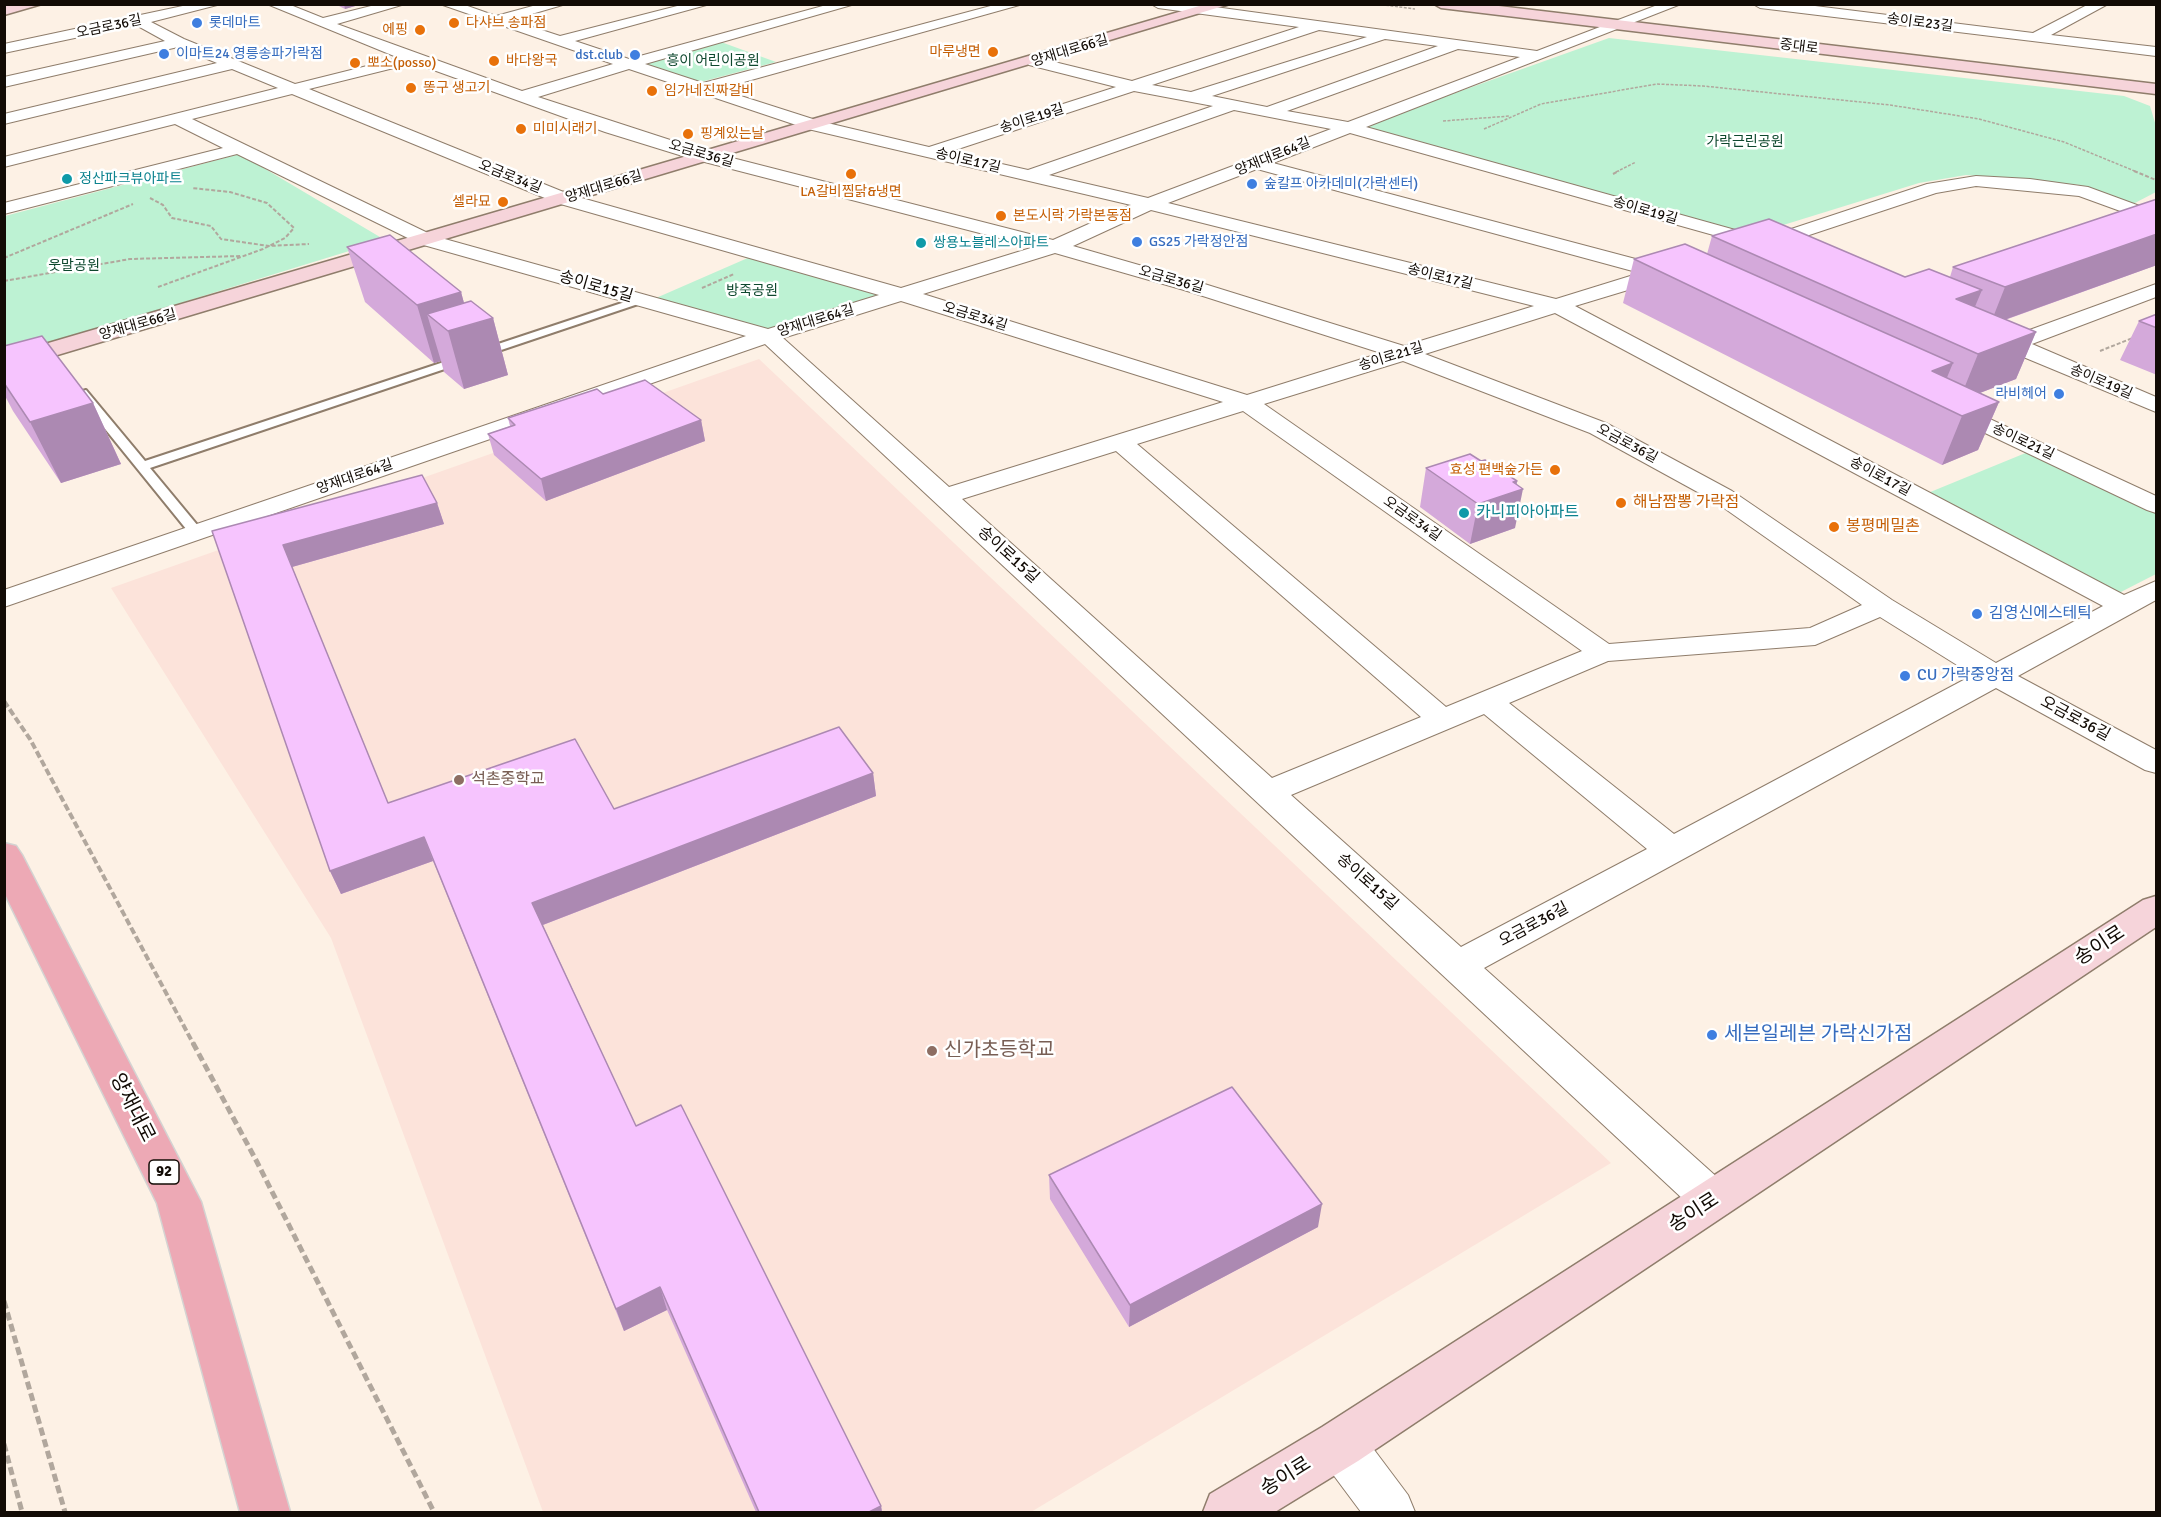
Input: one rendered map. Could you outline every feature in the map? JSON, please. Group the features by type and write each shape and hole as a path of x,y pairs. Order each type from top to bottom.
{"main road":[{"name":"양재대로","path":"4,855 179,1202 265,1512"}],"street":[{"path":"4,11 35,4"},
{"name":"오금로36길","path":"4,49 214,4"},
{"name":"오금로36길","path":"274,4 415,58 611,128 705,156 1054,247 1191,286 1403,353 1598,428 1723,496 1882,606 1994,675 2157,763"},
{"path":"322,22 398,4"},
{"name":"송이로17길","path":"447,4 814,125 1149,204 1556,305 2124,606"},
{"path":"496,20 560,4"},
{"path":"559,41 703,4"},
{"path":"523,96 629,64 848,4"},
{"path":"703,88 1016,4"},
{"path":"1158,4 1203,11"},
{"name":"양재대로66길","path":"4,364 50,356 705,156 1034,62 1223,4"},
{"name":"중대로","path":"1442,4 2157,89"},
{"name":"양재대로64길","path":"4,598 768,336 1054,247 1149,204 1674,4"},
{"name":"송이로23길","path":"1760,4 1810,7 2157,52"},
{"path":"2036,37 2101,4"},
{"path":"1924,23 1949,9"},
{"name":"양재대로66길","path":"1203,11 1540,55"},
{"name":"오금로34길","path":"139,21 179,42 564,199 903,294 1246,402 1603,653"},
{"name":"송이로19길","path":"930,152 1317,26"},
{"name":"송이로19길","path":"1190,98 1387,35"},
{"path":"4,81 179,42"},
{"path":"1267,113 1457,44"},
{"path":"4,162 415,58"},
{"name":"송이로19길","path":"1034,62 1133,86 1347,128 1765,244 1787,253"},
{"path":"4,119 233,64"},
{"name":"송이로19길","path":"1029,176 1230,106"},
{"name":"송이로15길","path":"178,119 427,240 768,336 1459,965 1713,1200"},
{"path":"4,209 238,149"},
{"name":"송이로21길","path":"1258,164 1662,272 1684,274"},
{"path":"1731,253 1765,244 1933,188 1976,181 2030,184 2082,192 2154,214"},
{"path":"2115,225 2154,214"},
{"name":"송이로21길","path":"943,497 1662,272"},
{"path":"2012,344 2157,290"},
{"name":"송이로19길","path":"1970,326 2157,405"},
{"name":"송이로21길","path":"1931,399 2157,505"},
{"path":"1120,442 1442,719"},
{"name":"오금로36길","path":"1459,965 2157,589"},
{"path":"1268,792 1603,653 1815,636 1882,606"},
{"path":"1486,700 1672,851"},
{"name":"송이로","path":"1228,1512 1340,1444 2157,909"},
{"path":"1340,1444 1391,1512"}],"lane":[{"path":"144,466 640,300"},
{"path":"76,387 144,466 196,532"}],"path":[{"path":"1484,129 1541,104 1657,84 1816,97 1979,118 2064,142 2157,180"},
{"path":"1432,122 1514,116"},
{"path":"156,288 269,246 285,238 294,228 267,203 230,192 191,188"},
{"path":"160,195 149,198 163,205 172,218 211,226 221,239 269,246"},
{"path":"4,258 140,201"},
{"path":"4,281 130,259 246,256"},
{"path":"697,290 737,273"},
{"path":"2104,358 2093,354 2135,336"},
{"path":"4,701 30,739 257,1162 435,1512"},
{"path":"4,1301 65,1512"},
{"path":"4,1444 22,1512"}],"shaded area":[{"name":"신가초등학교","path":"759,359 1611,1163 1031,1512 543,1512 331,938 111,588"}],"green space":[{"name":"가락근린공원","path":"1609,38 2124,96 2150,106 2156,126 2156,192 2133,204 2080,185 1966,175 1919,183 1751,235 1360,127"},
{"name":"흥이 어린이공원","path":"721,42 776,62 697,83 640,64"},
{"name":"웃말공원","path":"240,154 385,240 5,357 5,216"},
{"name":"방죽공원","path":"750,257 880,296 769,329 656,298"},
{"path":"2028,452 2156,512 2156,574 2117,594 1923,495"}],"building":[{"path":"2157,199 2157,234 2005,287 1953,267"},
{"path":"1769,219 1905,277 1929,269 1982,290 1956,299 2036,332 1978,354 1712,236"},
{"path":"390,235 461,292 417,305 347,247"},
{"path":"1685,244 1953,363 1932,371 1999,402 1962,416 1634,259"},
{"path":"471,301 493,318 448,331 427,314"},
{"path":"2157,314 2157,328 2139,321"},
{"path":"42,336 93,403 30,422 4,383 4,346"},
{"path":"645,380 701,420 541,479 488,434 515,425 508,418 597,389 603,394"},
{"path":"1470,454 1481,461 1485,460 1517,481 1513,482 1523,489 1478,504 1426,468"},
{"path":"422,475 437,503 283,545 388,803 575,739 614,809 839,727 873,773 532,903 636,1126 681,1105 881,1506 869,1512 759,1512 660,1287 616,1309 424,837 330,871 212,531"},
{"path":"1232,1087 1322,1204 1130,1305 1049,1175"}],"place":[{"name":"롯데마트","path":"197,23"},
{"name":"다샤브 송파점","path":"454,23"},
{"name":"에핑","path":"420,30"},
{"name":"마루냉면","path":"993,52"},
{"name":"이마트24 영릉송파가락점","path":"164,54"},
{"name":"dst.club","path":"635,55"},
{"name":"바다왕국","path":"494,61"},
{"name":"뽀소(posso)","path":"355,63"},
{"name":"똥구 생고기","path":"411,88"},
{"name":"임가네진짜갈비","path":"652,91"},
{"name":"미미시래기","path":"521,129"},
{"name":"핑계있는날","path":"688,134"},
{"name":"LA갈비찜닭&냉면","path":"851,174"},
{"name":"정산파크뷰아파트","path":"67,179"},
{"name":"숲칼프 아카데미(가락센터)","path":"1252,184"},
{"name":"셀라묘","path":"503,202"},
{"name":"본도시락 가락본동점","path":"1001,216"},
{"name":"GS25 가락정안점","path":"1137,242"},
{"name":"쌍용노블레스아파트","path":"921,243"},
{"name":"라비헤어","path":"2059,394"},
{"name":"효성 편백숲가든","path":"1555,470"},
{"name":"해남짬뽕 가락점","path":"1621,503"},
{"name":"카니피아아파트","path":"1464,513"},
{"name":"봉평메밀촌","path":"1834,527"},
{"name":"김영신에스테틱","path":"1977,614"},
{"name":"CU 가락중앙점","path":"1905,676"},
{"name":"석촌중학교","path":"459,780"},
{"name":"세븐일레븐 가락신가점","path":"1712,1035"},
{"name":"신가초등학교","path":"932,1051"}]}
